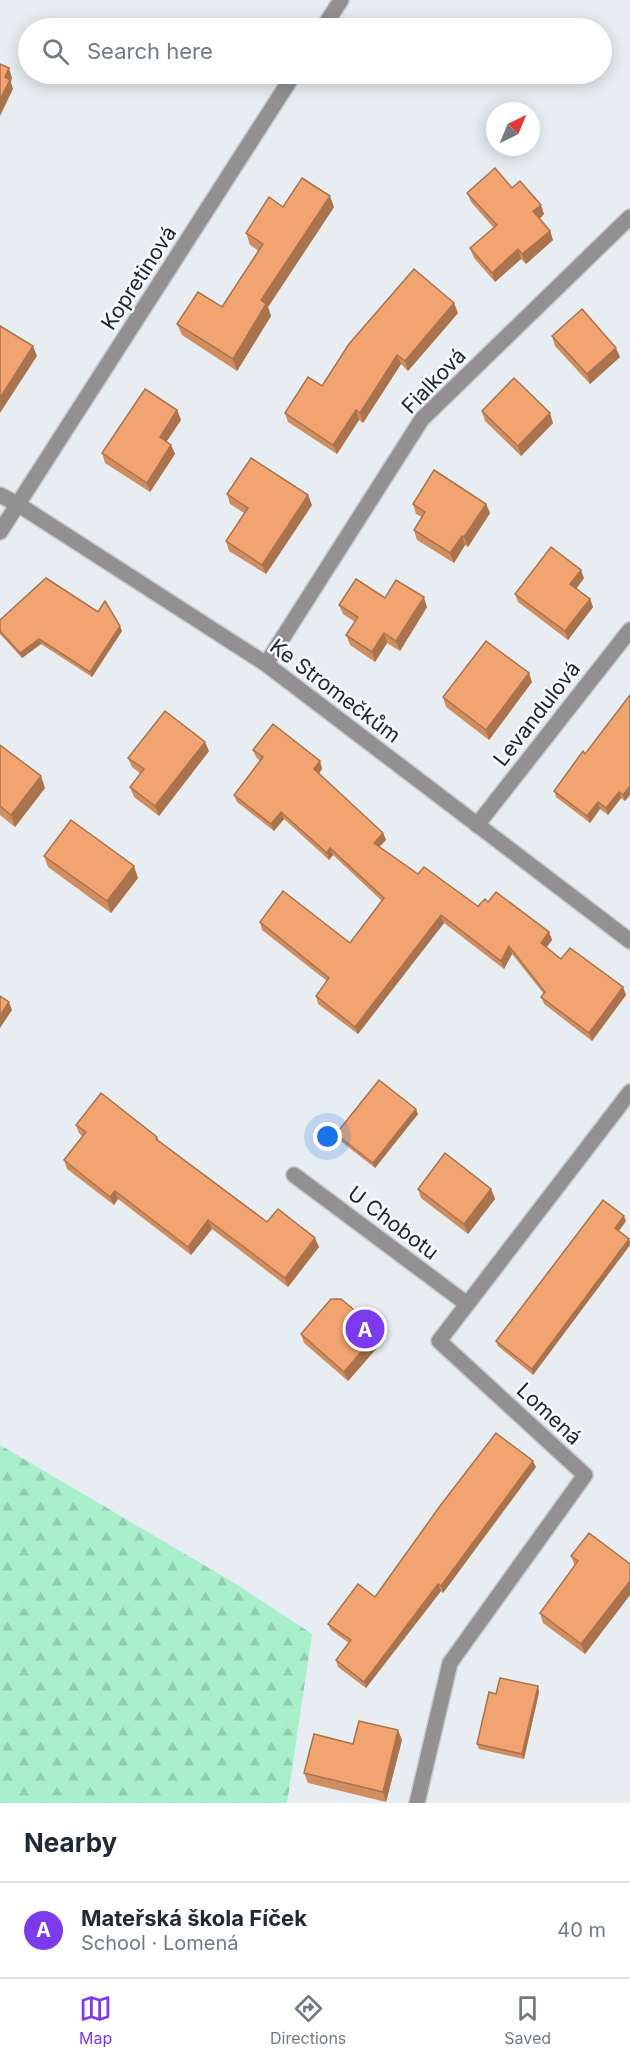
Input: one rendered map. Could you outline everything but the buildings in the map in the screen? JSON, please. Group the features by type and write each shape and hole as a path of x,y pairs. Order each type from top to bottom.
{"street":[{"path":"329,18 341,0"},
{"name":"Kopretinová","path":"0,532 288,84"},
{"name":"Fialková","path":"267,664 422,419 630,217"},
{"name":"Ke Stromečkům","path":"0,495 267,664 630,941"},
{"name":"Levandulová","path":"477,825 630,630"},
{"name":"Lomená","path":"417,1803 450,1663 585,1475 439,1341 630,1092"},
{"name":"U Chobotu","path":"294,1175 467,1304"}],"green space":[{"path":"0,1445 236,1584 312,1634 287,1803 0,1803"}],"place":[{"name":"Mateřská škola Fíček","path":"365,1329"}]}
